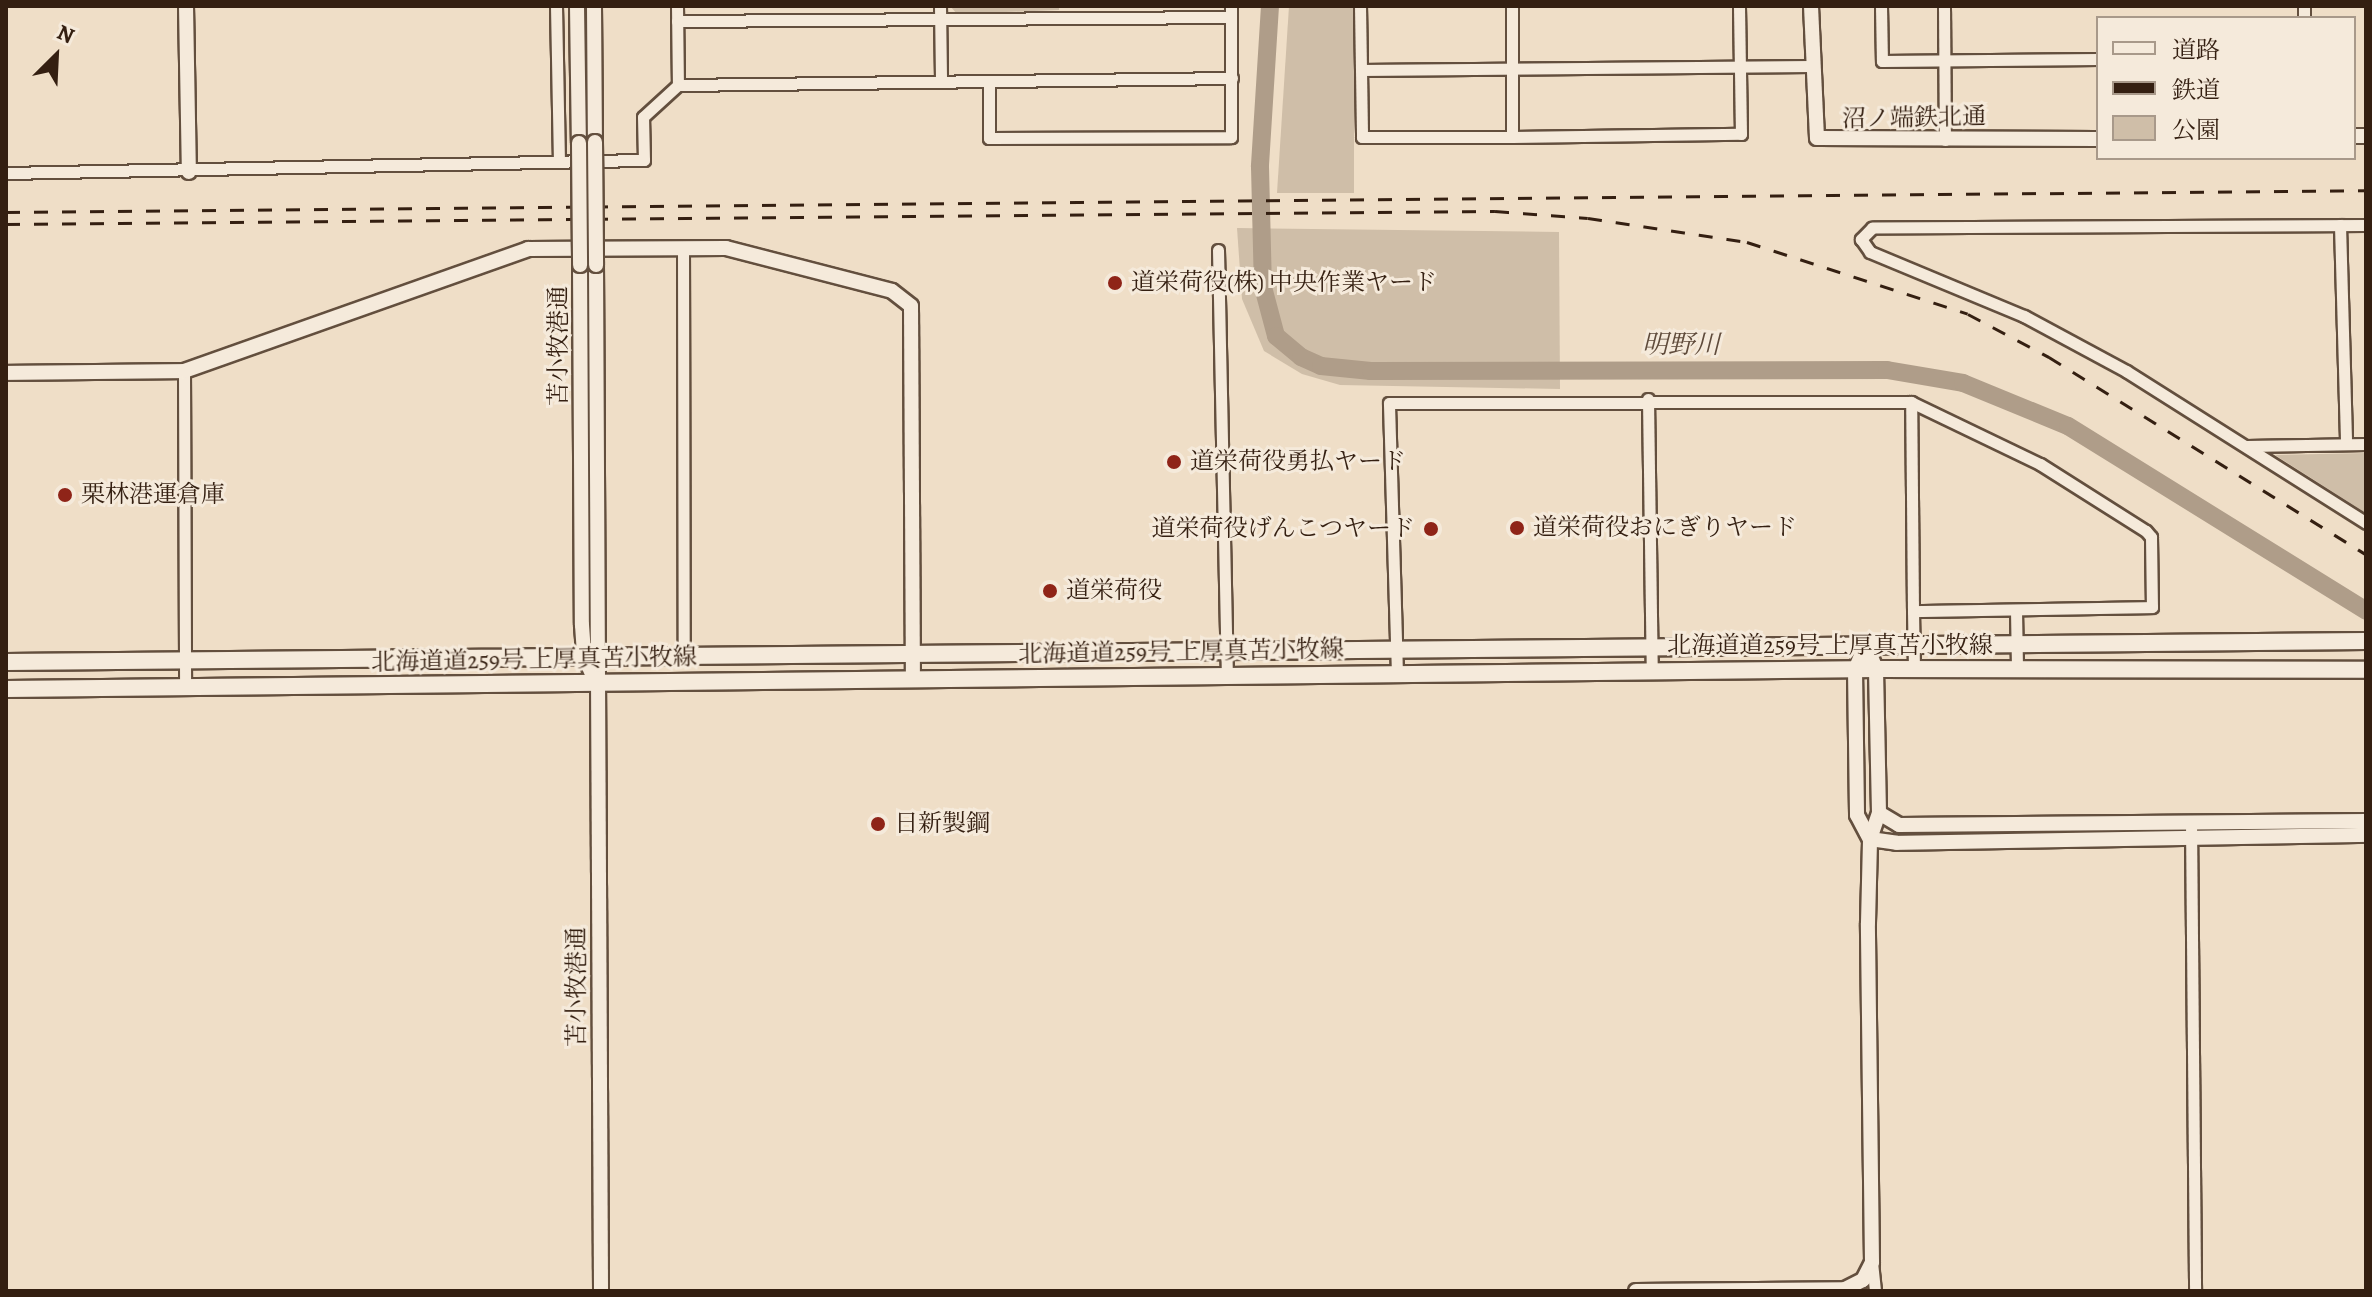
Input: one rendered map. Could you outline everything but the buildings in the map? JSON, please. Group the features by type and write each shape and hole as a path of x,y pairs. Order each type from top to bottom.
{"main road":[{"name":"北海道道259号 上厚真苫小牧線","path":"6,662 2366,641"},
{"name":"北海道道259号 上厚真苫小牧線","path":"6,689 1876,669 2362,670"}],"street":[{"path":"186,6 189,172"},
{"path":"556,6 559,162"},
{"name":"苫小牧港通","path":"577,6 580,265 592,656 597,684 601,1291"},
{"name":"苫小牧港通","path":"592,656 596,265 594,6"},
{"path":"677,6 678,85"},
{"path":"940,6 941,82"},
{"path":"1064,6 1064,19"},
{"path":"1360,6 1362,137 1741,134 1739,6"},
{"path":"1512,6 1512,137"},
{"name":"沼ノ端鉄北通","path":"1811,6 1811,66 1817,138 2096,139"},
{"path":"1881,6 1882,61 2096,59"},
{"path":"1944,6 1945,140"},
{"path":"677,21 1064,19 1231,12 1231,137 989,138 989,81"},
{"path":"1361,70 1811,66"},
{"path":"6,173 189,172 644,160 643,117 678,85 1232,78"},
{"path":"2340,225 2346,444"},
{"path":"2366,225 1872,228 1863,234 1862,244 1870,252 2024,316 2247,446 2366,523"},
{"path":"683,247 684,655"},
{"path":"6,373 184,371 515,252 726,248 805,265 892,291 911,306 913,679"},
{"path":"1218,250 1227,676"},
{"path":"184,371 185,687"},
{"path":"1648,399 1652,671"},
{"path":"1397,674 1389,403 1648,399 1911,402 2040,464 2151,537 2152,607 1913,611"},
{"path":"1911,402 1914,669"},
{"path":"2247,446 2366,444"},
{"path":"2016,610 2017,669"},
{"path":"1866,644 1876,669 1879,813 1870,839 1872,1262 1875,1291"},
{"path":"1866,644 1855,670 1857,815 1870,839"},
{"path":"1879,813 1899,825 2366,835"},
{"path":"1870,839 1897,843 2366,821"},
{"path":"2190,829 2195,1291"},
{"path":"1636,1291 1845,1289 1863,1280 1872,1262"}],"green space":[{"path":"950,6 1059,6 1059,10 957,14"},
{"path":"1289,6 1354,6 1354,193 1277,193"},
{"path":"1237,228 1559,232 1560,389 1340,385 1302,374 1264,351 1242,299"},
{"path":"2366,453 2366,513 2275,455"}],"waterway":[{"name":"明野川","path":"1270,6 1260,167 1263,287 1276,336 1301,357 1321,366 1371,371 1887,370 1963,383 2068,426 2366,611"}],"railway":[{"path":"6,212 2366,190"},
{"path":"6,224 1495,211 1588,218 1747,242 1968,314 2049,357 2366,554"}],"place":[{"name":"道栄荷役(株) 中央作業ヤード","path":"1115,283"},
{"name":"道栄荷役勇払ヤード","path":"1174,462"},
{"name":"栗林港運倉庫","path":"65,495"},
{"name":"道栄荷役おにぎりヤード","path":"1517,528"},
{"name":"道栄荷役げんこつヤード","path":"1431,529"},
{"name":"道栄荷役","path":"1050,591"},
{"name":"日新製鋼","path":"878,824"}]}
